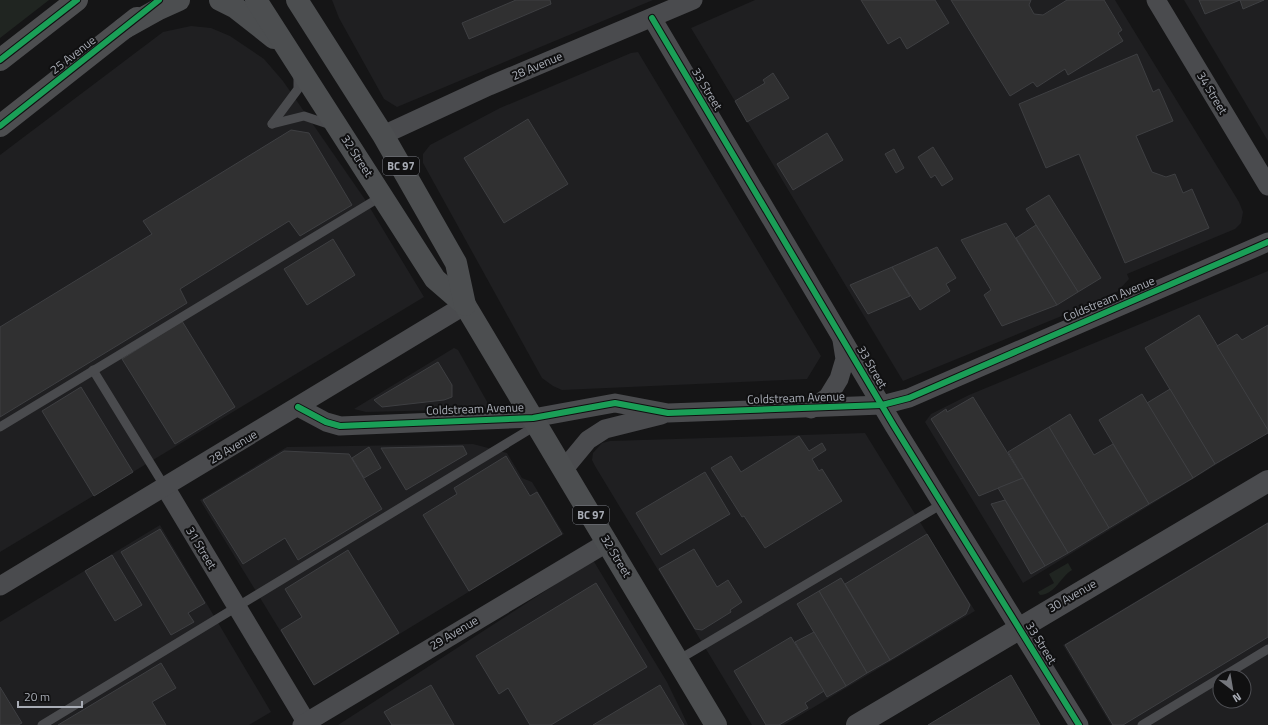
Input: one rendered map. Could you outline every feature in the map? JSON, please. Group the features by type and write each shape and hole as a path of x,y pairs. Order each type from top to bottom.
{"highway":[{"path":"123,30 159,9 180,0"},
{"path":"220,0 236,8 294,57"},
{"name":"32 Street","path":"256,0 294,57 435,279 465,305 716,725"},
{"name":"32 Street","path":"297,0 383,135 456,263 465,305"},
{"path":"311,0 320,35"}],"main road":[{"path":"0,60 77,0"},
{"name":"25 Avenue","path":"0,126 159,0"},
{"path":"0,70 19,46"}],"street":[{"name":"28 Avenue","path":"383,135 490,86 693,0"},
{"name":"34 Street","path":"1156,0 1268,186"},
{"name":"33 Street","path":"652,18 882,405 1079,725"},
{"name":"Coldstream Avenue","path":"298,407 326,422 340,426 535,422 615,403 668,413 811,409 882,405 909,398 1268,242"},
{"name":"28 Avenue","path":"0,586 465,305"},
{"path":"811,409 828,397 839,379 845,359 842,337"},
{"name":"Coldstream Avenue","path":"564,469 588,440 605,429 668,413"},
{"name":"30 Avenue","path":"858,725 1268,481"},
{"name":"31 Street","path":"165,487 306,724"},
{"name":"29 Avenue","path":"306,724 608,542"}],"lane":[{"path":"294,57 298,89 272,124 304,116 320,120 340,129"},
{"path":"0,427 383,196"},
{"name":"31 Street","path":"93,370 165,487"},
{"path":"42,725 237,607 535,422"},
{"path":"678,660 942,504"},
{"path":"1236,669 1268,649"},
{"path":"1142,725 1212,683"}],"shaded area":[{"path":"0,0 49,0 0,38"},
{"path":"332,0 653,0 397,107 384,99 339,18"},
{"path":"755,0 1115,0 1239,202 1243,212 1241,223 1235,229 1127,274 1129,279 1118,291 1108,297 903,381 691,28"},
{"path":"1184,0 1268,0 1268,141"},
{"path":"191,26 211,28 230,36 264,59 283,81 364,198 424,297 0,552 0,155 163,32"},
{"path":"638,52 821,356 807,379 562,390 553,386 542,378 423,163 423,154 430,145 500,108 631,53"},
{"path":"1268,271 1268,433 1023,583 925,422 931,414 969,395"},
{"path":"454,348 458,350 490,407 484,409 366,412 354,409"},
{"path":"865,433 975,611 784,725 752,725 595,466 592,460 593,453 602,443 610,441"},
{"path":"473,444 507,453 522,478 532,482 564,534 314,686 200,500 287,447"},
{"path":"1268,522 1268,725 1111,725 1063,645"},
{"path":"160,525 271,712 249,725 0,725 0,622"},
{"path":"593,560 667,682 688,725 338,725"},
{"path":"1068,563 1072,570 1054,589 1040,595 1038,592 1054,583 1049,574"}],"building":[{"path":"516,0 550,0 551,4 469,39 462,23"},
{"path":"861,0 935,0 949,23 907,49 900,37 888,44"},
{"path":"951,0 1031,0 1029,5 1034,14 1043,15 1067,0 1104,0 1122,30 1118,33 1123,41 1068,75 1065,69 1037,87 1033,82 1010,96"},
{"path":"1199,0 1240,0 1205,14"},
{"path":"1240,0 1264,0 1243,9"},
{"path":"1137,54 1153,92 1159,89 1173,121 1136,136 1152,172 1166,177 1175,174 1183,193 1192,189 1209,228 1125,263 1079,154 1046,168 1019,104"},
{"path":"773,73 789,98 747,122 735,101 765,83 763,80"},
{"path":"528,119 568,184 504,223 464,158"},
{"path":"291,130 309,133 352,205 300,236 289,221 180,289 187,303 0,417 0,327 152,234 143,221"},
{"path":"827,133 843,160 793,190 777,164"},
{"path":"933,147 953,179 942,186 935,175 931,178 918,157"},
{"path":"894,149 904,168 896,173 885,154"},
{"path":"1049,195 1101,278 1078,292 1026,209"},
{"path":"1006,223 1057,305 1002,326 984,295 991,290 961,240"},
{"path":"1036,225 1078,292 1057,305 1016,238"},
{"path":"333,239 355,275 307,305 284,269"},
{"path":"937,247 956,278 946,284 950,291 920,310 892,267"},
{"path":"892,267 910,296 868,314 850,285"},
{"path":"1199,315 1268,430 1268,433 1215,464 1145,348"},
{"path":"182,321 235,407 175,444 122,359"},
{"path":"1268,325 1268,430 1217,346 1237,334 1242,340"},
{"path":"438,362 452,385 452,397 444,400 382,407 374,400"},
{"path":"81,387 133,472 94,496 42,411"},
{"path":"1170,389 1215,464 1193,478 1147,403"},
{"path":"1142,394 1193,478 1149,504 1099,420"},
{"path":"973,397 1023,478 979,496 931,419 946,409 947,412"},
{"path":"1070,414 1094,455 1113,444 1149,504 1109,528 1049,427"},
{"path":"1049,427 1109,528 1068,553 1008,452"},
{"path":"799,436 809,451 822,443 826,450 812,459 819,471 822,469 842,501 765,548 744,516 742,517 711,468 731,456 741,472"},
{"path":"463,446 467,454 406,490 381,448"},
{"path":"369,447 381,468 364,478 352,458"},
{"path":"284,451 349,454 382,509 298,560 285,538 243,564 203,500"},
{"path":"506,456 530,496 537,492 562,534 469,591 423,515 457,494 454,488"},
{"path":"705,472 730,514 661,555 636,513"},
{"path":"1023,478 1068,553 1045,566 998,488"},
{"path":"1005,500 1045,566 1031,574 991,504"},
{"path":"1268,523 1268,637 1215,669 1212,669 1212,671 1123,725 1113,725 1065,645"},
{"path":"160,529 205,603 188,613 194,622 171,635 121,552"},
{"path":"927,534 970,605 966,614 890,660 845,584"},
{"path":"694,549 717,587 728,580 742,602 730,610 731,612 702,630 695,629 659,569"},
{"path":"348,550 399,633 314,685 281,630 302,617 285,589"},
{"path":"112,555 142,605 115,621 85,571"},
{"path":"841,578 890,660 867,673 819,591"},
{"path":"596,583 647,667 551,725 530,725 508,688 499,694 476,656"},
{"path":"819,591 867,673 846,686 797,604"},
{"path":"814,632 846,686 827,697 795,642"},
{"path":"791,637 824,691 805,703 808,708 779,725 766,725 734,671"},
{"path":"161,663 176,688 152,702 166,725 58,725"},
{"path":"1011,675 1040,725 928,725"},
{"path":"431,685 454,725 392,725 384,712"},
{"path":"660,685 684,725 593,725"},
{"path":"0,687 22,723 18,725 0,725"}],"cycle path":[{"path":"0,60 77,0"},
{"path":"0,126 159,0"},
{"path":"652,18 894,426 1079,725"},
{"path":"298,407 326,422 340,426 533,418 615,403 668,413 882,405 909,398 1268,242"}]}
